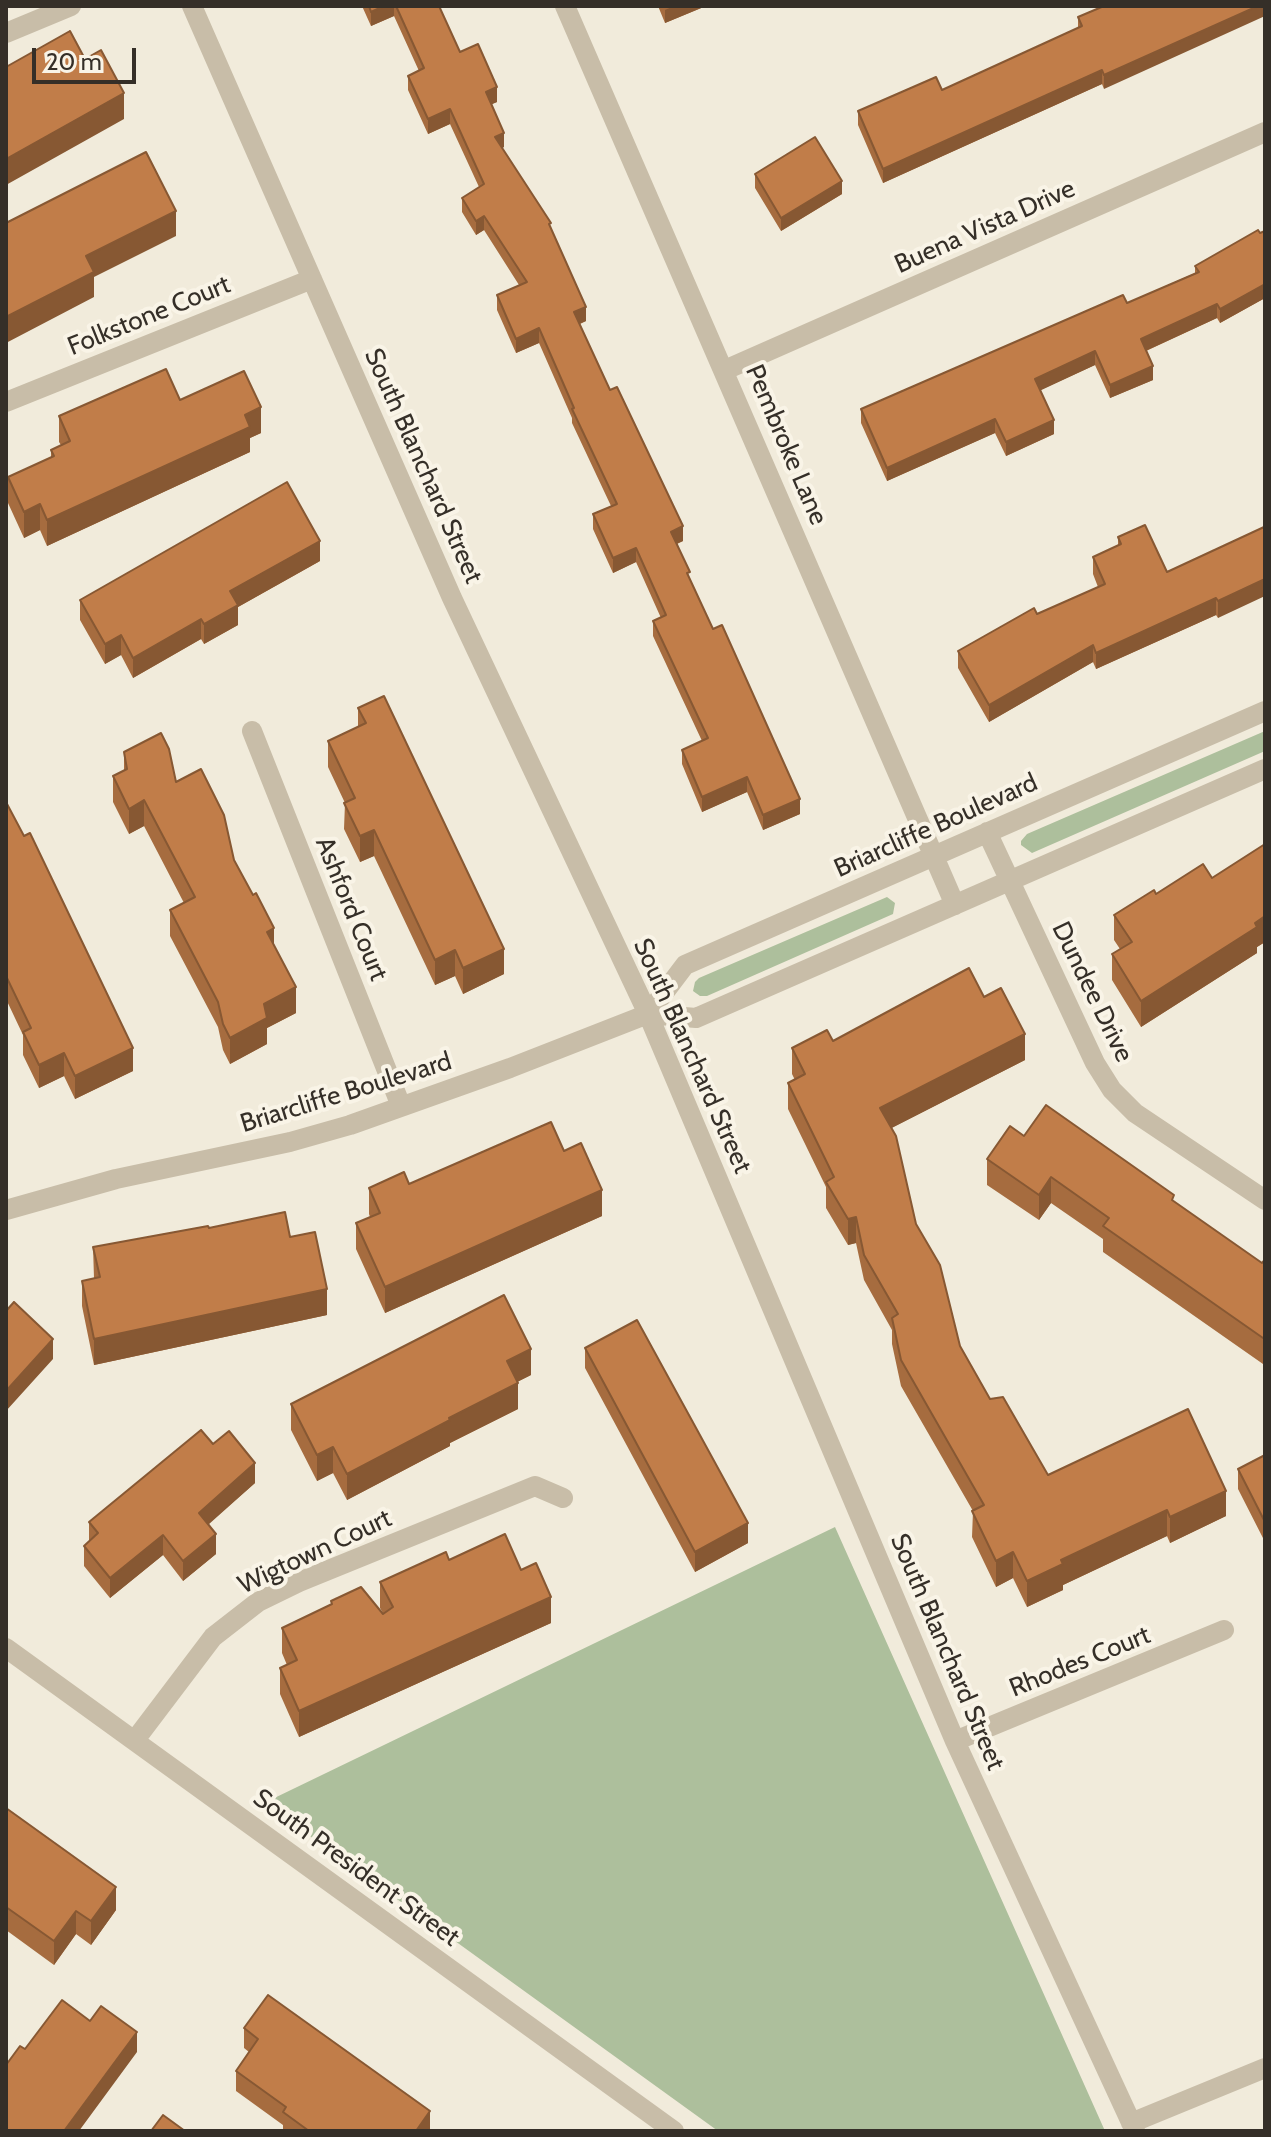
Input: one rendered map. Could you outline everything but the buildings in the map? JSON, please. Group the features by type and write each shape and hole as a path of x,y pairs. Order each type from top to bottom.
{"street":[{"path":"6,33 71,6"},
{"name":"South Blanchard Street","path":"192,6 452,598 648,1014 955,1741 1133,2127"},
{"name":"Pembroke Lane","path":"565,6 955,905"},
{"name":"Buena Vista Drive","path":"725,370 1265,132"},
{"name":"Folkstone Court","path":"6,402 312,279"},
{"name":"Briarcliffe Boulevard","path":"648,1014 685,965 1265,711"},
{"name":"Ashford Court","path":"252,731 401,1106"},
{"name":"Briarcliffe Boulevard","path":"6,1210 116,1179 290,1142 510,1068 648,1014 696,1018 1265,769"},
{"name":"Dundee Drive","path":"987,832 1095,1063 1112,1090 1135,1113 1265,1200"},
{"name":"Wigtown Court","path":"135,1740 213,1637 258,1602 299,1582 535,1486 563,1498"},
{"name":"Rhodes Court","path":"955,1741 1224,1630"},
{"name":"South President Street","path":"6,1648 674,2131"},
{"path":"1133,2127 1265,2068"}],"green space":[{"path":"1265,731 1265,751 1032,853 1021,845 1027,834"},
{"path":"887,897 895,903 893,914 707,996 693,991 699,978"},
{"path":"835,1527 1105,2131 718,2131 264,1803"}]}
